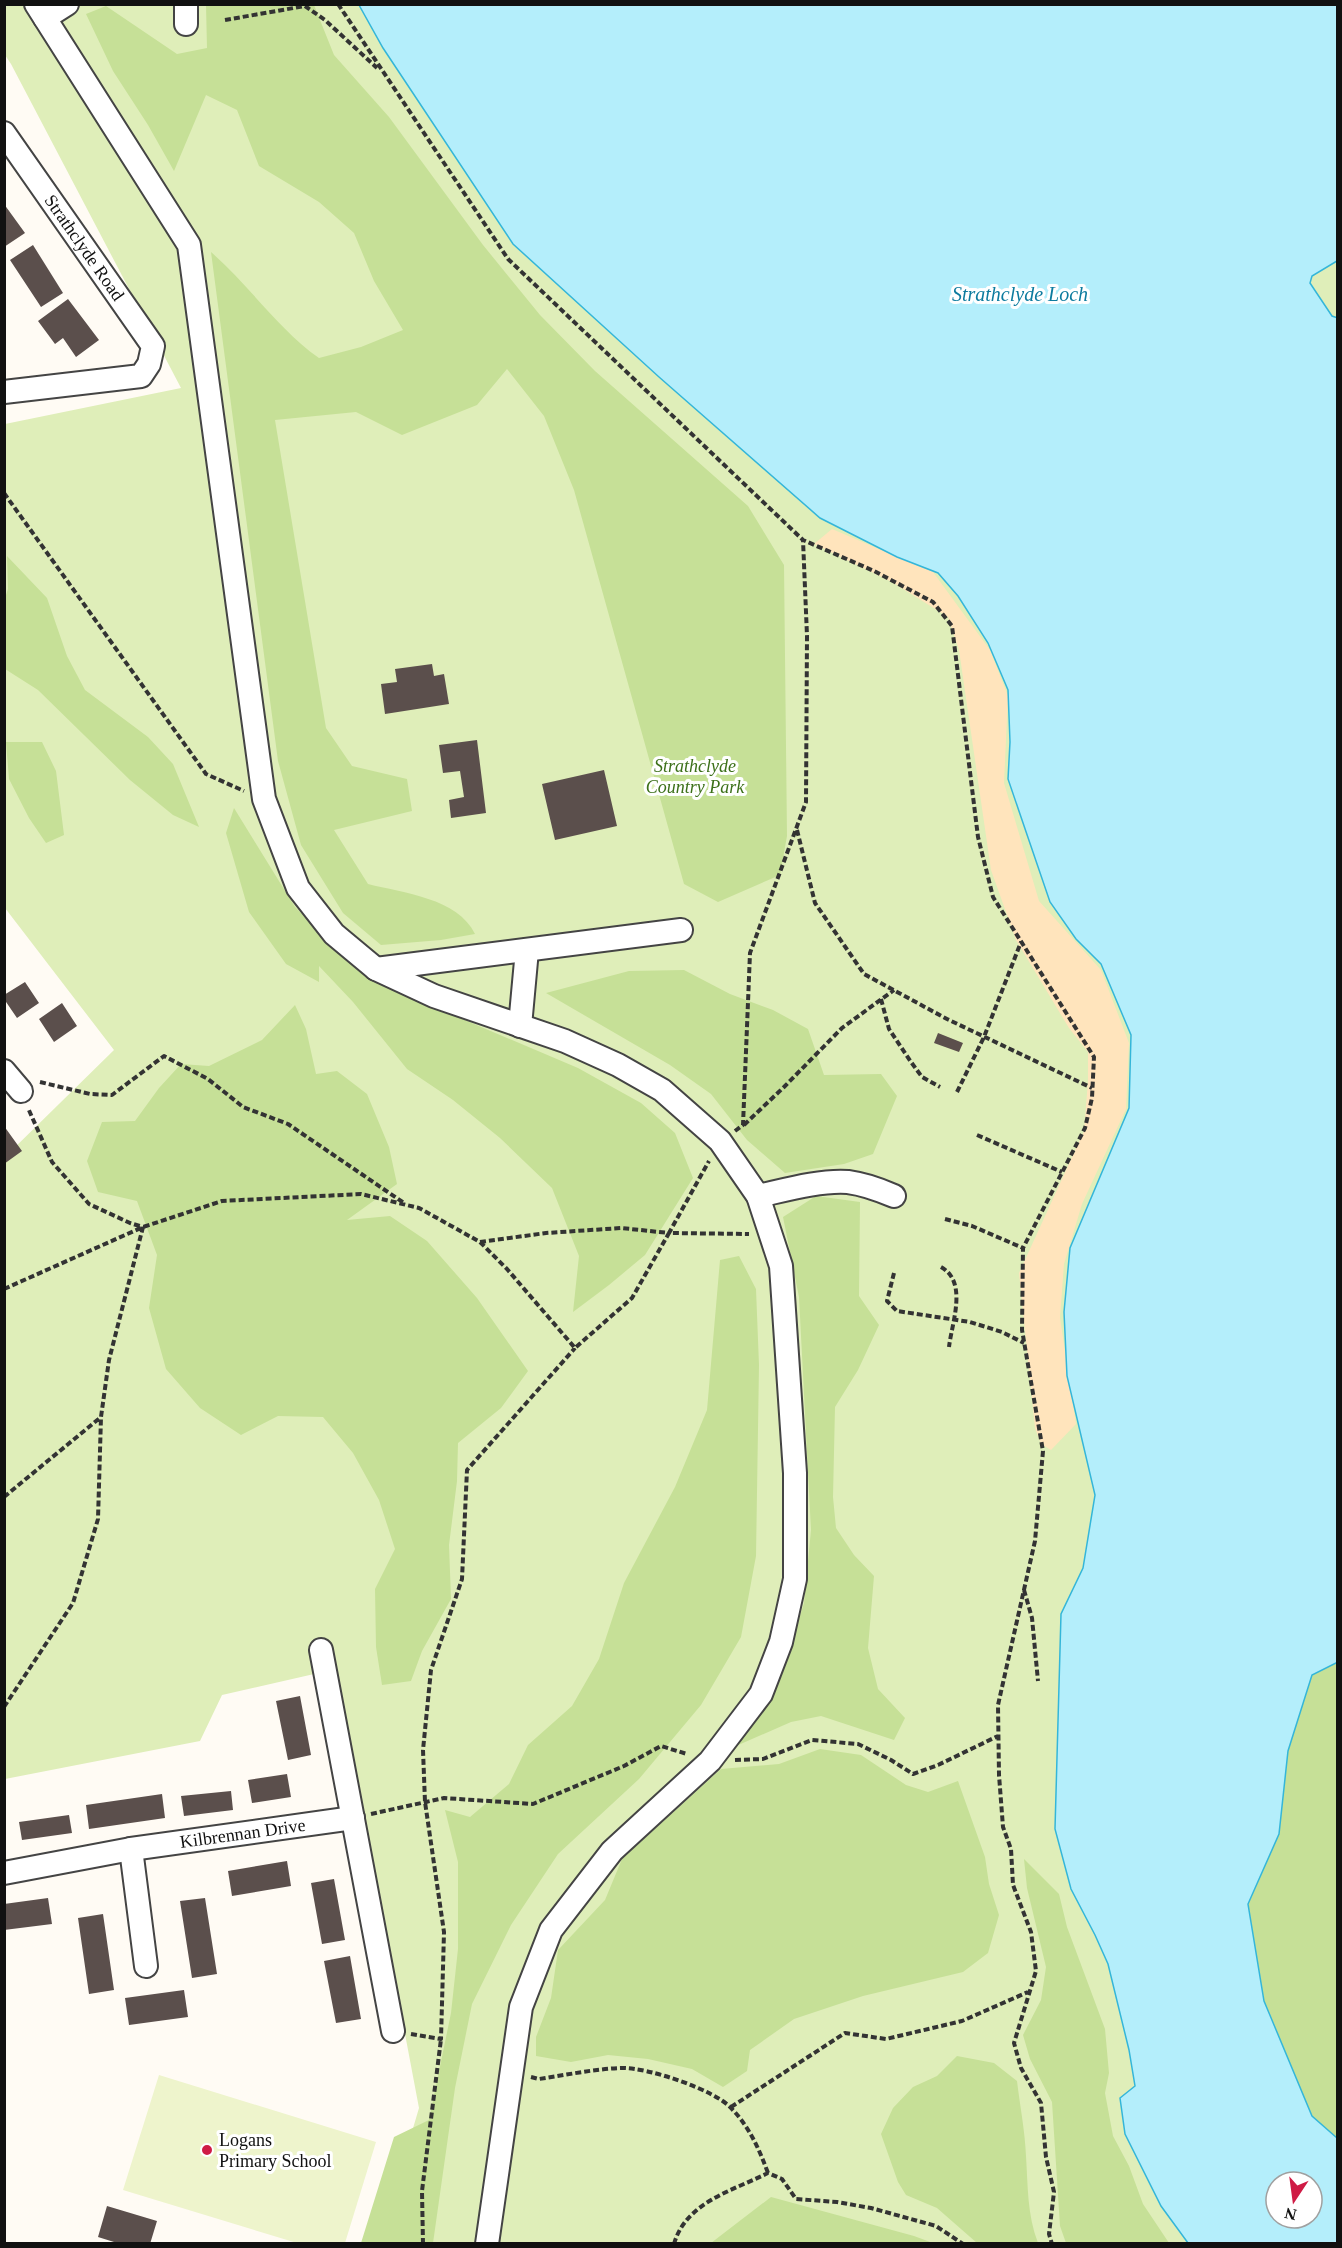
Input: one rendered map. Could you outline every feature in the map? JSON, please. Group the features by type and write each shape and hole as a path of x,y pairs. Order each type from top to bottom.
{"street":[{"path":"67,4 40,11 189,245 264,799 298,888 334,934 376,969 434,996 565,1041 618,1065 662,1090 720,1141 758,1196 781,1266 795,1473 795,1579 781,1642 761,1694 710,1761 612,1851 551,1930 521,2007 487,2244"},
{"name":"Strathclyde Road","path":"4,133 153,346 149,364 141,376 4,392"},
{"path":"376,969 681,930"},
{"path":"520,1026 527,950"},
{"path":"758,1196 806,1186 847,1182 878,1189 894,1196"},
{"path":"321,1650 353,1818 398,2019"},
{"name":"Kilbrennan Drive","path":"4,1873 131,1849 353,1818"},
{"path":"131,1849 146,1966"}],"path":[{"path":"338,4 508,259 802,540 874,571 933,602 952,626 978,837 993,897 1094,1057 1092,1088 1085,1128 1023,1248 1022,1329 1043,1451 1035,1540 998,1705 999,1776 1003,1827 1011,1849 1013,1885 1031,1932 1036,1971 1014,2043 1021,2068 1041,2103 1046,2157 1054,2192 1049,2234 1052,2244"},
{"path":"225,20 305,5 325,20 382,72"},
{"path":"4,493 206,774 264,799"},
{"path":"743,1125 750,953 806,802 807,636 802,540"},
{"path":"797,828 815,903 864,974 984,1037 1092,1088"},
{"path":"957,1092 984,1037 1021,942"},
{"path":"423,2244 422,2191 441,2039 444,1932 425,1802 423,1750 431,1670 462,1580 467,1470 575,1348 632,1298 720,1141 743,1125 784,1088 842,1028 894,990"},
{"path":"882,999 890,1029 910,1062 922,1077 940,1087"},
{"path":"143,1227 130,1224 89,1204 52,1162 13,1082 36,1081 90,1094 112,1095 164,1056 208,1079 243,1107 288,1124 407,1205"},
{"path":"977,1135 1062,1172"},
{"path":"4,1289 143,1227 222,1201 361,1194 419,1208 480,1242 507,1269 575,1348"},
{"path":"945,1219 972,1226 1023,1248"},
{"path":"4,1707 73,1603 98,1519 102,1417 109,1360 143,1227"},
{"path":"480,1242 546,1233 621,1228 669,1233 770,1234"},
{"path":"941,1267 951,1272 955,1281 955,1320 950,1347"},
{"path":"894,1273 887,1301 897,1311 955,1320 1002,1332 1024,1343"},
{"path":"4,1497 102,1417"},
{"path":"1024,1590 1032,1618 1038,1681"},
{"path":"731,2107 845,2033 886,2039 962,2021 1029,1992"},
{"path":"398,2019 441,2039"},
{"path":"512,2073 539,2079 623,2068 667,2076 695,2086 731,2107 754,2139 768,2173 782,2179 796,2199 837,2202 871,2208 936,2226 963,2244"},
{"path":"674,2244 678,2229 709,2199 768,2173"}],"green space":[{"name":"Strathclyde Country Park","path":"5,5 1337,5 1337,2243 379,2243 419,2108 336,1669 222,1695 200,1741 5,1779 5,1157 114,1050 5,908 5,424 181,388 5,55"},
{"path":"206,5 314,5 334,55 389,117 483,245 540,315 595,371 748,506 784,565 787,836 780,875 718,902 684,884 574,490 544,416 507,369 477,405 402,435 356,412 275,420 326,728 352,766 407,779 412,811 334,830 368,884 413,894 443,905 456,912 475,934 441,940 381,945 343,913 301,845 278,761 211,252 290,334 319,358 361,347 403,330 374,281 354,233 319,202 259,166 237,110 206,95 174,171 113,71 86,14 106,6 177,54 207,48"},
{"path":"7,556 47,598 67,656 85,690 148,737 173,764 199,827 173,815 130,780 38,690 5,669 4,601 8,589"},
{"path":"6,742 42,742 56,771 64,835 46,843 29,818 9,779"},
{"path":"234,808 295,907 350,962 390,986 578,1068 641,1103 675,1133 693,1178 645,1255 573,1312 579,1256 552,1188 500,1138 453,1100 407,1069 353,1002 319,966 319,982 286,964 249,912 226,833"},
{"path":"684,970 730,994 773,1010 808,1029 824,1075 881,1074 897,1096 873,1154 844,1164 785,1173 747,1140 711,1094 670,1065 546,993 629,971"},
{"path":"295,1005 306,1029 316,1074 337,1071 367,1094 389,1147 397,1184 347,1220 390,1216 427,1241 477,1298 528,1371 501,1408 458,1443 457,1481 449,1545 451,1599 422,1651 411,1681 382,1685 376,1647 375,1589 395,1549 379,1500 353,1453 323,1417 278,1416 241,1435 200,1408 166,1369 149,1308 157,1255 137,1201 98,1192 87,1161 102,1122 135,1121 159,1088 181,1064 209,1066 262,1040"},
{"path":"816,1196 860,1202 859,1296 879,1325 858,1370 835,1407 833,1497 836,1528 854,1555 874,1576 868,1648 878,1689 905,1718 894,1740 821,1716 791,1722 736,1746 764,1707 787,1658 804,1603 811,1530 799,1297 783,1217"},
{"path":"739,1256 756,1289 759,1365 756,1556 741,1637 701,1705 639,1779 558,1854 511,1925 472,2004 455,2088 433,2243 361,2243 394,2137 429,2120 451,2013 458,1949 458,1862 445,1810 470,1817 509,1784 528,1745 572,1706 599,1659 624,1583 675,1487 707,1410 720,1260"},
{"path":"1337,1662 1337,2138 1312,2116 1264,2001 1248,1903 1279,1834 1288,1751 1312,1674"},
{"path":"820,1749 861,1755 906,1785 928,1792 958,1781 985,1857 989,1884 999,1915 988,1953 963,1972 863,1996 794,2019 750,2050 747,2071 723,2087 692,2069 648,2059 608,2055 571,2062 536,2056 536,2037 551,1998 558,1950 605,1900 622,1859 721,1769 779,1764"},
{"path":"1024,1859 1059,1894 1067,1927 1105,2029 1109,2073 1105,2093 1113,2136 1129,2166 1143,2204 1169,2243 1066,2243 1060,2226 1052,2102 1030,2059 1023,2035 1041,2000 1046,1967 1027,1888"},
{"path":"957,2056 994,2063 1017,2081 1025,2137 1030,2211 1038,2243 977,2243 937,2208 906,2195 898,2182 881,2134 893,2108 913,2087 937,2076"},
{"path":"159,2075 376,2142 345,2243 297,2243 123,2190"},
{"path":"771,2197 914,2236 933,2243 711,2243"}],"sand":[{"path":"832,529 933,572 990,650 1008,696 1004,783 1039,901 1101,970 1129,1043 1126,1109 1082,1204 1064,1264 1060,1318 1076,1424 1051,1450 1041,1444 1035,1428 1019,1273 1084,1131 1088,1052 1069,1028 1016,940 991,870 959,650 948,617 892,582 814,544"}],"water":[{"name":"Strathclyde Loch","path":"359,5 1337,5 1337,261 1312,276 1310,283 1332,316 1338,318 1338,1662 1312,1675 1288,1751 1279,1834 1248,1904 1264,2001 1312,2116 1337,2138 1337,2243 1188,2243 1161,2206 1125,2134 1120,2098 1135,2086 1129,2050 1108,1964 1071,1889 1055,1829 1061,1614 1083,1568 1095,1495 1067,1376 1064,1312 1070,1248 1129,1108 1131,1035 1101,964 1076,939 1050,902 1008,779 1010,742 1008,690 988,643 958,596 938,573 897,557 820,518 659,377 513,244 383,48"}],"building":[{"path":"4,204 25,233 4,247"},
{"path":"33,245 63,293 41,307 10,260"},
{"path":"68,299 99,340 76,357 63,338 55,344 38,321"},
{"path":"432,664 434,676 444,674 449,704 385,714 381,684 397,682 395,669"},
{"path":"477,740 486,813 451,818 449,800 464,797 460,771 443,773 439,745"},
{"path":"604,770 617,826 555,840 542,784"},
{"path":"25,982 39,1003 17,1018 4,999 4,995"},
{"path":"62,1003 77,1026 54,1042 39,1019"},
{"path":"938,1033 963,1043 959,1052 934,1043"},
{"path":"4,1126 22,1151 4,1164"},
{"path":"300,1696 311,1755 288,1760 276,1701"},
{"path":"287,1774 291,1797 252,1803 248,1780"},
{"path":"231,1791 233,1810 184,1816 181,1796"},
{"path":"162,1794 165,1818 89,1829 86,1805"},
{"path":"69,1815 72,1833 22,1840 19,1822"},
{"path":"287,1861 291,1886 232,1896 228,1871"},
{"path":"334,1879 345,1940 322,1944 311,1883"},
{"path":"48,1898 52,1924 4,1930 4,1904"},
{"path":"205,1898 217,1974 192,1978 180,1901"},
{"path":"103,1914 114,1990 89,1994 78,1918"},
{"path":"350,1956 361,2019 336,2023 324,1961"},
{"path":"184,1990 188,2017 129,2025 125,1998"},
{"path":"107,2206 157,2221 150,2244 113,2244 114,2242 98,2237"}],"place":[{"name":"Logans Primary School","path":"207,2150"}]}
